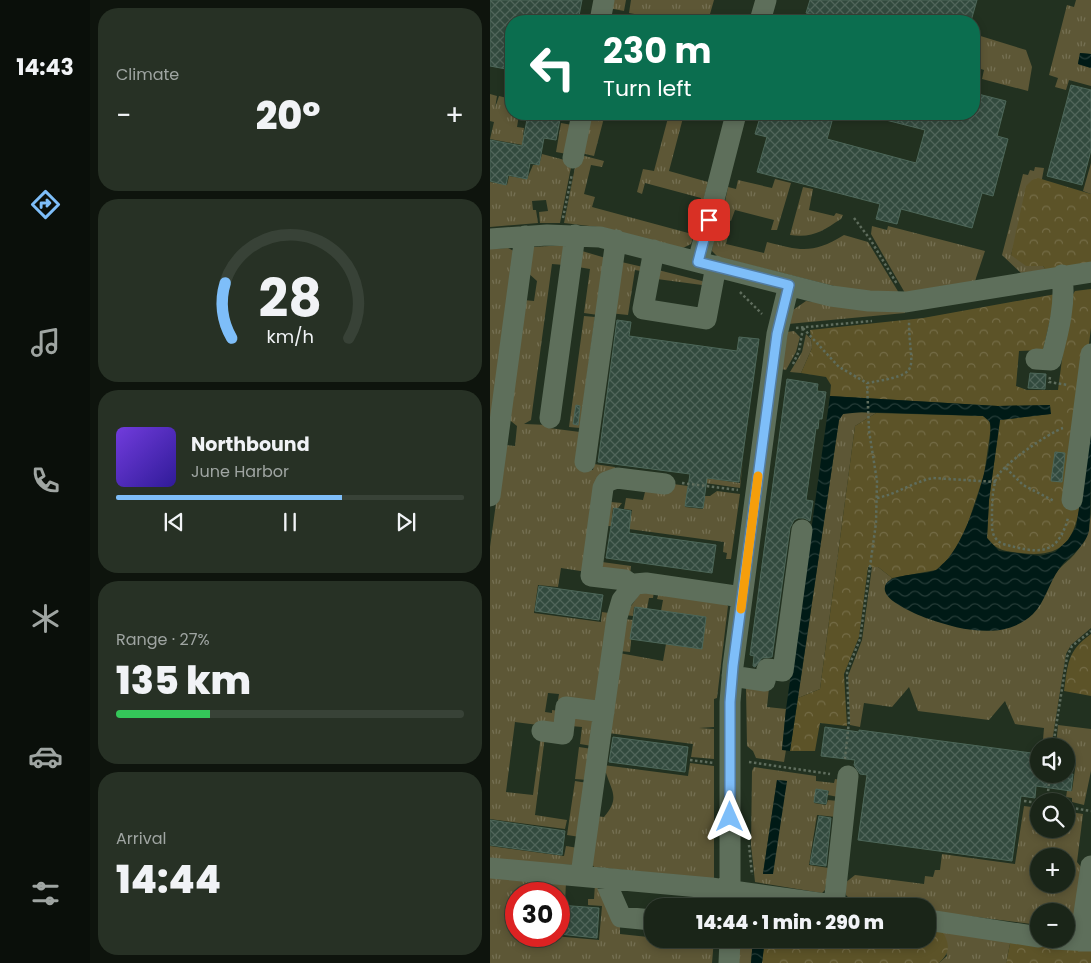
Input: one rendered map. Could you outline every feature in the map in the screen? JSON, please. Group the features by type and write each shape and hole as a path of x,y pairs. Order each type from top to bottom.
{"street":[{"path":"601,15 604,0"},
{"path":"762,15 766,0"},
{"path":"573,158 581,120"},
{"path":"654,250 644,310 706,318 707,264 735,120"},
{"path":"550,418 569,234"},
{"path":"490,239 569,234 616,240 789,285 908,309 1062,275 1091,272"},
{"path":"490,496 525,236"},
{"path":"585,462 616,240"},
{"path":"1043,360 1059,329 1064,290 1062,275"},
{"path":"490,868 564,876 581,875 696,897 730,898 732,676 777,334 789,285"},
{"path":"1071,502 1091,354"},
{"path":"633,586 626,580 591,576 603,488 612,478 665,484"},
{"path":"732,676 765,681 767,669 783,671 802,530"},
{"path":"581,875 617,617 622,600 633,586 646,583 742,597"},
{"path":"542,731 563,734 566,707 604,712"},
{"path":"839,898 848,862 846,776"},
{"path":"1086,941 1091,866"},
{"path":"604,878 621,916 644,919"},
{"path":"936,921 1030,935"},
{"path":"729,963 730,948"}],"path":[{"path":"569,234 573,158"},
{"path":"803,328 839,367 867,384 896,378 905,375 909,371 912,360 908,309 870,239 854,218"},
{"path":"1043,360 1049,382 1087,387"},
{"path":"690,760 760,763 846,776 849,721 847,671 860,639 875,532 877,498 868,416 869,395 867,384"},
{"path":"1006,468 1023,485 1038,494 1050,500 1071,502 1066,527 1054,546 1041,550 1003,544 998,541 992,533 995,482 997,477 1006,468 1031,446 1064,428"},
{"path":"877,498 892,495 923,480 933,478 995,482"},
{"path":"665,484 673,482 756,494"},
{"path":"1054,738 1067,657 1072,646 1091,631"},
{"path":"1024,801 1030,802"},
{"path":"1075,808 1091,811"}],"green space":[{"path":"611,0 626,0 624,11 609,8"},
{"path":"631,0 714,0 710,15 640,15 629,13"},
{"path":"1076,0 1091,0 1091,54 1080,53 1078,64 1091,68 1091,86 1069,80 1066,90 1055,87 1058,78 1049,75 1067,5 1074,7"},
{"path":"980,36 1026,50 1032,67 1028,91 982,79 984,70 980,69"},
{"path":"490,94 497,96 495,108 499,96 505,98 505,120 518,120 517,127 524,128 523,135 535,138 533,147 490,139 494,122 490,121"},
{"path":"588,120 603,120 594,156 581,153"},
{"path":"667,120 682,120 669,171 708,182 701,209 699,209 701,198 645,183 642,194 637,192 643,169 654,171"},
{"path":"561,123 572,125 567,154 556,152"},
{"path":"542,154 572,162 560,223 540,223 539,212 548,211 546,200 532,201 538,223 490,227 490,182 507,185 509,176 527,179 533,165 539,165"},
{"path":"581,155 604,161 602,167 591,165 584,194 595,197 592,207 692,234 695,224 697,224 691,244 683,248 598,227 564,223 576,162"},
{"path":"1091,163 1091,194 1083,191"},
{"path":"1035,167 1044,168 1042,179 1038,179 1019,227 1011,255 1043,266 1046,270 1021,273 1002,255 1023,174 1028,175 1030,170 1034,171"},
{"path":"1038,178 1091,194 1091,263 1046,270 1043,266 1026,266 1011,255 1026,186 1032,180"},
{"path":"775,179 791,183 777,230 771,230 774,220 735,210 731,221 722,216 728,187 736,189 738,180 772,188"},
{"path":"803,187 813,189 809,210 834,216 836,213 843,215 841,219 817,233 798,236 790,235"},
{"path":"872,226 887,230 888,226 985,251 975,281 905,293 871,234"},
{"path":"720,231 729,232 726,244 764,253 767,242 798,249 807,249 824,245 844,235 868,242 899,293 854,291 718,257 712,251 715,238"},
{"path":"565,245 564,265 552,264 531,420 524,424 549,425 549,428 580,432 577,468 593,470 594,464 615,467 587,572 561,568 558,587 538,585 534,613 601,622 602,612 609,613 600,695 594,702 585,703 558,700 559,694 548,693 545,712 559,711 557,724 546,726 515,722 506,792 533,795 541,736 545,736 535,815 567,820 565,829 490,819 490,547 504,445 515,446 517,426 507,418 523,300 534,301 537,281 527,272 533,247"},
{"path":"508,248 514,251 490,453 490,249"},
{"path":"582,251 609,259 598,315 584,313 590,269 578,267"},
{"path":"617,261 643,267 641,271 635,270 628,315 609,313"},
{"path":"658,270 703,282 702,285 657,279"},
{"path":"1091,289 1091,328 1069,500 1080,505 1074,529 1069,538 1063,545 1046,553 1034,554 1006,551 994,546 987,538 989,500 1000,420 1050,414 1050,405 998,406 830,396 831,385 826,377 801,373 812,348 810,330 923,318 1056,294 1043,350 1019,351 1016,386 1027,390 1058,390 1070,299 1075,291"},
{"path":"806,301 905,313 788,324 793,310"},
{"path":"584,316 595,317 580,428 569,427"},
{"path":"794,331 800,337 796,352 786,370 782,369 787,332"},
{"path":"806,334 811,339 812,348 801,373 790,372 802,352"},
{"path":"848,412 876,413 855,426 820,689 798,698 839,420 843,414"},
{"path":"876,413 983,416 988,418 991,427 984,475 963,538 948,559 936,570 892,578 878,567 868,567 859,637 844,674 847,726 820,723 815,751 790,751 798,698 820,689 855,426"},
{"path":"743,460 740,488 698,482 699,477 740,483"},
{"path":"673,484 688,486 685,507 703,509 705,496 710,496 717,491 740,494 731,559 726,559 727,553 723,552 724,542 629,529 632,510 624,509 626,498 643,500 645,492"},
{"path":"611,502 622,503 618,508 613,508 611,526 607,526"},
{"path":"1091,514 1091,628 1071,645 1066,654 1053,738 1043,738 1044,728 1015,724 1005,701 989,720 918,711 909,687 892,707 864,703 860,727 850,725 848,676 862,640 872,567 878,567 892,578 886,584 1017,623 1032,613 1040,603 1056,573 1082,544 1089,526"},
{"path":"602,562 631,566 630,574 603,571"},
{"path":"654,591 653,598 649,598 647,609 634,607 633,616 625,615 640,593"},
{"path":"659,592 723,601 728,606 717,698 714,699 714,727 699,728 714,729 714,759 691,757 693,744 608,733 619,653 663,661 666,644 702,649 706,617 661,611 663,600 657,599"},
{"path":"624,619 633,620 630,652 620,651"},
{"path":"1091,634 1091,696 1064,691 1068,666 1073,652"},
{"path":"746,688 769,688 767,707 786,709 782,750 786,750 784,762 756,758 753,751 747,746"},
{"path":"575,717 592,719 592,746 580,744 582,727 571,726"},
{"path":"1058,725 1091,729 1091,771 1084,805 1075,803 1075,793 1067,793 1067,791 1072,791 1073,783 1075,783 1075,738 1057,738"},
{"path":"579,747 592,749 588,780 575,779"},
{"path":"690,763 714,766 714,879 594,867 592,864 596,816 604,817 613,800 612,790 606,773 602,772 603,765 688,776"},
{"path":"754,767 816,776 816,781 834,783 835,779 841,780 838,797 828,795 829,791 816,789 814,803 826,805 828,800 838,801 836,817 817,815 809,865 829,868 825,890 822,893 755,882 751,845 752,771","holes":["777,780 787,781 764,874"]},
{"path":"575,781 587,783 580,837 567,835"},
{"path":"1024,806 1030,807 1030,838 1075,838 1075,813 1083,814 1077,862 1085,872 1079,919 1075,919 1075,903 1030,903 1030,924 936,912 936,898 850,898 846,895 845,883 855,875 924,884 925,876 933,877 935,870 940,870 942,854 1015,864"},
{"path":"490,846 564,856 566,846 578,848 574,865 490,862"},
{"path":"490,873 566,882 505,882 505,947 570,947 570,937 599,940 602,906 588,905 588,899 594,899 595,884 620,925 620,934 644,937 644,948 713,948 712,963 490,963"},
{"path":"936,928 941,929 948,946 946,954 939,963 762,963 764,948 936,948"},
{"path":"941,929 1011,939 1006,963 939,963 947,956"},
{"path":"1011,939 1030,941 1030,948 1075,948 1075,946 1091,948 1091,963 1006,963"},
{"path":"738,948 752,948 751,963 737,963"}],"water":[{"path":"1080,53 1091,54 1091,68 1078,64"},
{"path":"830,396 998,406 1050,405 1051,414 1000,420 989,500 987,538 999,551 1040,556 1055,552 1068,540 1076,527 1091,433 1089,531 1084,543 1059,569 1044,598 1033,614 1009,628 982,631 954,627 911,612 897,604 887,595 885,591 886,585 896,578 937,569 953,552 962,536 978,497 988,455 990,422 983,416 862,412 843,414 839,420 790,751 782,750 786,709"},
{"path":"777,780 787,781 773,874 763,874"},
{"path":"752,948 764,948 762,963 751,963"}],"building":[{"path":"490,0 582,0 579,15 505,15 505,69 490,66"},
{"path":"810,0 977,0 973,15 814,15 806,13"},
{"path":"1071,85 1091,90 1091,150 1082,185 1047,176"},
{"path":"980,94 1006,101 997,136 1008,139 993,196 982,193 972,228 901,209 897,224 876,219 880,204 757,172 767,137 755,134 759,120 832,120 827,139 916,163 925,130 886,120 980,120"},
{"path":"527,120 560,120 556,140 544,138 539,165 530,163 527,179 508,175 506,185 490,181 490,140 522,146"},
{"path":"617,320 631,322 629,336 737,351 739,337 759,339 739,482 707,478 703,508 685,506 690,474 598,462"},
{"path":"1030,373 1046,374 1045,389 1028,388"},
{"path":"787,379 818,384 817,391 826,392 822,419 819,419 818,429 816,428 806,500 813,501 810,521 798,518 794,520 790,528 772,657 762,658 755,667 753,666 754,656 750,655"},
{"path":"576,405 580,406 578,425 573,424"},
{"path":"1055,452 1065,453 1062,482 1051,481"},
{"path":"614,508 631,511 629,533 716,545 712,573 606,558"},
{"path":"539,586 603,595 599,620 535,611"},
{"path":"635,607 706,617 702,649 630,639"},
{"path":"825,727 1030,753 1030,783 1072,783 1071,791 1036,786 1035,793 1030,793 1030,797 1021,796 1012,861 858,840 867,775 860,774 854,765 855,760 821,756"},
{"path":"613,737 688,747 685,772 609,762"},
{"path":"816,789 828,791 826,804 814,802"},
{"path":"819,816 831,818 826,866 810,864"},
{"path":"490,820 565,831 562,855 490,845"},
{"path":"570,906 599,908 597,938 570,935"}],"slow traffic":[{"path":"741,609 758,476"}],"route":[{"path":"709,220 698,262 789,285 777,334 731,684 730,817"}]}
